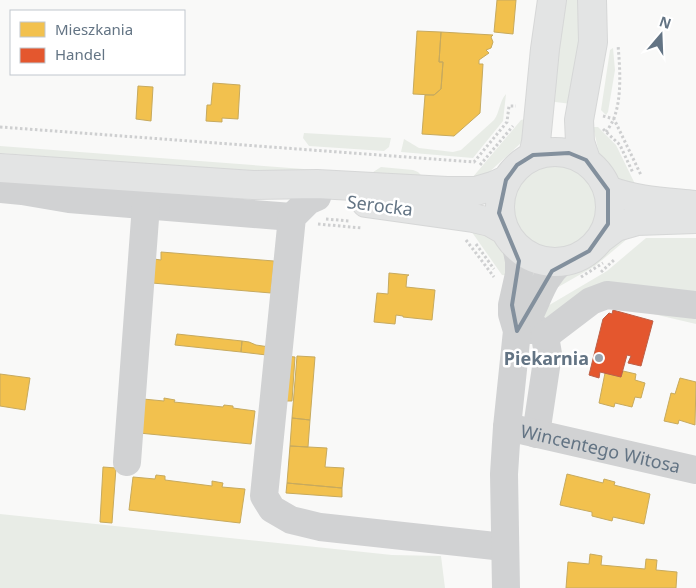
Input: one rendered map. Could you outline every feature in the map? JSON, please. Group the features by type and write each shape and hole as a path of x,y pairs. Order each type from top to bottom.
{"main road":[{"path":"532,155 536,142 552,0"},
{"path":"586,160 580,142 580,115 593,42 592,0"},
{"path":"550,151 569,153 586,160 600,173 608,190 611,208 608,224 610,250 589,251 576,258 568,272 529,256 510,238 500,213 500,196 506,180 517,166 532,155 550,151"},
{"name":"Serocka","path":"0,168 253,186 317,197 461,204 476,191 506,180"},
{"name":"Serocka","path":"253,186 317,184 461,204 490,222 510,238"},
{"path":"608,190 646,199 696,205"},
{"path":"610,250 616,228 637,221 696,219"}],"street":[{"path":"0,189 70,199 292,217"},
{"path":"317,197 308,201 292,217 264,496 272,509 291,520 320,527 504,547"},
{"path":"126,462 146,206"},
{"path":"506,588 504,474 506,427 517,331 512,314 519,261 510,238"},
{"path":"517,331 529,316 544,282 552,270 568,272"},
{"path":"545,336 592,300 607,296 696,305"},
{"path":"517,331 537,329 545,336 548,354 536,434"},
{"name":"Wincentego Witosa","path":"506,427 696,470"}],"path":[{"path":"606,132 614,119 619,87 619,54"},
{"path":"0,126 474,162 507,122 509,106 539,112"},
{"path":"516,288 494,286 496,280 462,235 452,234 469,177 521,117 539,112"},
{"path":"580,115 614,119"},
{"path":"580,115 597,124 620,146 646,199"},
{"path":"614,119 647,188 652,188 646,199"},
{"path":"459,160 464,229 502,278 516,288"},
{"path":"568,272 597,268 610,250"},
{"path":"599,273 610,250"}],"highlighted area":[{"path":"569,153 586,160 608,190 608,224 589,251 552,271 517,331 512,305 519,261 499,213 506,180 517,165 533,155"}],"shaded area":[{"path":"564,0 579,0 582,29 572,104 555,102 556,60"},
{"path":"613,48 615,70 606,115 601,110 610,50"},
{"path":"506,94 503,121 473,158 401,152 404,139 419,148 453,152 461,150 494,120"},
{"path":"525,119 527,133 521,143 485,176 472,178 521,120"},
{"path":"593,127 598,127 616,145 637,188 618,179 610,165 599,153"},
{"path":"304,133 391,138 389,147 384,151 309,146 303,138"},
{"path":"0,146 370,174 381,167 413,170 424,178 246,172 0,153"},
{"path":"555,163 571,166 579,170 591,182 595,190 598,206 595,222 591,230 579,242 571,246 555,249 539,246 531,242 519,230 515,222 512,206 515,190 519,182 531,170 539,166"},
{"path":"469,228 495,237 504,252 510,276 502,275"},
{"path":"633,234 595,266 553,290 570,269 588,262 614,238"},
{"path":"646,238 696,238 696,324 615,305 542,324 546,307 607,271"},
{"path":"0,514 392,555 441,556 445,588 0,588"}],"building: Mieszkania":[{"path":"497,0 516,0 513,34 494,32"},
{"path":"417,31 441,32 439,62 443,62 441,89 434,95 413,94"},
{"path":"441,32 493,35 491,37 493,42 491,48 486,50 489,53 479,60 479,64 483,64 480,113 454,136 422,134 425,95 434,95 441,89 443,62 439,62"},
{"path":"213,83 240,85 238,119 222,118 222,122 206,121 207,105 211,105"},
{"path":"138,86 153,87 151,121 136,119"},
{"path":"161,252 274,261 271,293 152,283 154,259 161,260"},
{"path":"389,273 409,275 407,276 406,287 435,290 432,320 396,315 395,324 374,322 377,293 388,294"},
{"path":"177,334 242,341 241,352 175,345"},
{"path":"242,341 276,348 275,356 241,352"},
{"path":"285,356 295,357 292,401 282,401"},
{"path":"297,356 315,357 310,420 292,418"},
{"path":"623,371 636,374 635,380 645,383 641,398 635,397 632,407 615,403 614,407 599,403 605,373 621,377"},
{"path":"0,374 30,378 25,410 0,406"},
{"path":"680,378 696,382 695,425 679,420 678,424 664,421 671,393 675,394"},
{"path":"164,398 175,400 174,402 223,407 224,405 233,406 233,408 255,411 251,444 139,433 143,399 164,401"},
{"path":"292,418 310,420 308,447 290,446"},
{"path":"290,446 327,448 325,467 344,468 342,488 287,483"},
{"path":"103,467 116,468 112,523 100,522"},
{"path":"567,474 603,483 604,479 615,482 614,485 650,494 644,524 613,517 612,521 592,516 592,512 560,505"},
{"path":"156,475 165,476 165,480 212,486 212,481 223,483 222,487 245,489 240,523 129,510 133,477 155,479"},
{"path":"287,483 342,488 342,497 286,493"},
{"path":"590,554 602,556 601,565 645,569 646,559 657,560 656,570 677,572 676,588 566,588 568,562 589,564"}],"building: Handel":[{"path":"613,310 653,321 641,366 628,363 631,356 627,355 621,377 600,372 599,378 589,375 603,319 609,313 612,314"}],"place":[{"name":"Piekarnia","path":"599,358"}]}
